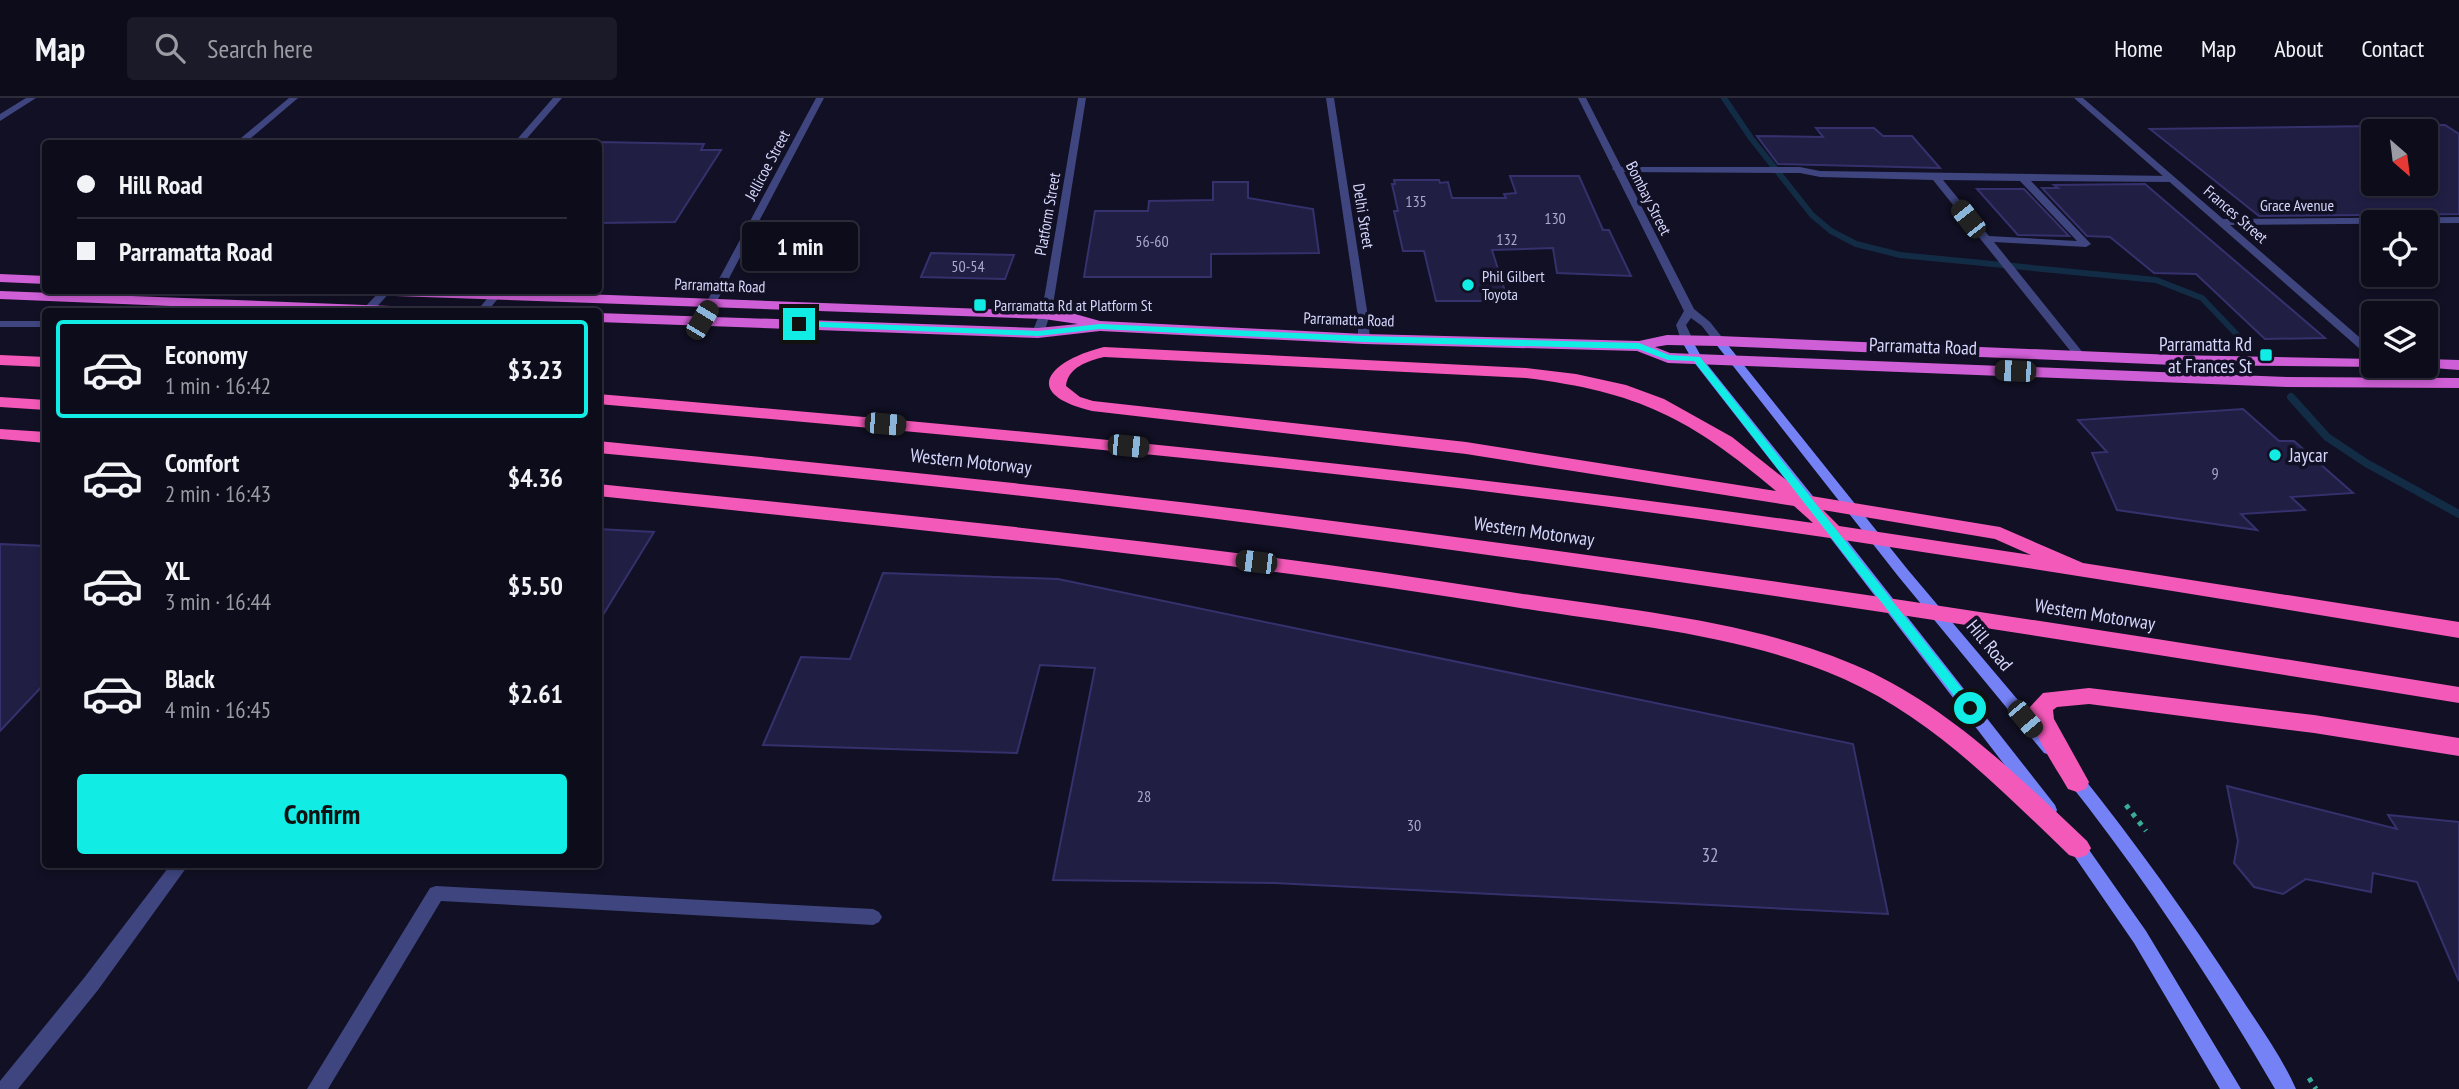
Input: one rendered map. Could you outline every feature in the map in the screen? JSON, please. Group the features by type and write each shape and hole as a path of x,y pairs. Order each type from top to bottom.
{"highway":[{"path":"0,278 42,280"},
{"path":"0,295 50,294 348,308"},
{"name":"Parramatta Road","path":"451,294 1068,316 1100,326"},
{"name":"Parramatta Road","path":"602,317 1038,333 1100,326 1364,339 1639,346 1667,340 1687,340 2270,364 2361,364"},
{"name":"Parramatta Road","path":"1639,346 1668,358 2275,382 2459,383"},
{"path":"1829,526 1750,457 1699,422 1641,394 1583,379 1526,373 1104,352 1070,362 1061,372 1058,381 1060,391 1069,399 1099,408 1466,448 1703,485 1942,523 2000,533 2080,570"},
{"path":"0,360 42,362"},
{"path":"2438,365 2459,365"},
{"name":"Western Motorway","path":"602,400 1182,452 1484,486 1965,552 2459,630"},
{"path":"0,402 42,405"},
{"path":"0,434 42,438"},
{"name":"Western Motorway","path":"602,447 1000,486 1517,551 2018,625 2459,695"},
{"path":"602,489 1163,550 1389,580 1749,638 1842,668 1916,708 1979,756 2078,848"},
{"path":"2077,782 2042,719 2041,707 2051,699 2090,696 2301,723 2459,747"}],"main road":[{"path":"1687,340 1697,359 2078,848 2140,937 2231,1089"},
{"name":"Hill Road","path":"1719,341 1903,573 2077,782 2211,965 2286,1089"}],"street":[{"path":"0,118 32,98"},
{"path":"243,140 294,98"},
{"path":"521,140 558,98"},
{"name":"Jellicoe Street","path":"702,320 820,98"},
{"name":"Platform Street","path":"1038,333 1044,315 1082,98"},
{"name":"Delhi Street","path":"1330,98 1364,339"},
{"name":"Bombay Street","path":"1582,98 1689,312 1706,324 1719,341"},
{"name":"Frances Street","path":"2078,98 2361,345"},
{"path":"1617,169 1800,170 1820,174 2024,179 2171,179"},
{"path":"1936,177 2080,356"},
{"path":"1985,239 2086,244 2024,179"},
{"name":"Grace Avenue","path":"2220,222 2459,220"},
{"path":"370,308 383,294"},
{"path":"484,308 495,296"},
{"path":"1687,340 1681,325 1689,312"},
{"path":"0,324 42,324"},
{"path":"2399,378 2405,383"},
{"path":"6,1089 91,984 178,868"},
{"path":"317,1089 436,894 873,917"}],"building":[{"path":"2438,125 2445,125 2459,134 2459,214 2438,214 2438,210 2361,210 2361,215 2259,216 2150,129 2361,126 2361,196 2438,196"},
{"path":"1816,128 1874,128 1883,136 1912,136 1940,168 1778,164 1757,136 1823,137"},
{"path":"602,142 704,144 701,150 721,150 675,222 602,223"},
{"path":"1510,176 1579,176 1603,230 1609,230 1631,276 1557,273 1553,248 1492,250 1508,301 1436,301 1424,251 1403,251 1394,211 1398,211 1392,184 1395,184 1394,180 1448,182 1452,198 1506,198 1504,194 1516,193"},
{"path":"1213,182 1248,182 1248,198 1313,209 1319,253 1211,254 1211,277 1084,277 1095,211 1148,211 1149,201 1213,200"},
{"path":"2145,184 2325,338 2265,339 2196,274 2154,273 2110,237 2087,236 2042,188 2058,188 2054,185"},
{"path":"1977,189 2024,189 2069,236 2018,235"},
{"path":"931,253 1014,255 1005,279 921,277"},
{"path":"2243,409 2279,441 2294,441 2353,493 2291,497 2305,510 2241,514 2257,530 2117,510 2092,453 2107,452 2078,420"},
{"path":"602,529 654,532 602,616"},
{"path":"0,544 42,546 42,686 0,731"},
{"path":"883,573 1058,579 1853,744 1888,914 1275,883 1053,880 1095,668 1040,665 1017,753 763,745 801,657 850,659"},
{"path":"2227,786 2397,829 2388,815 2459,822 2459,981 2417,882 2373,873 2371,892 2306,879 2283,894 2254,887 2234,863 2238,841"}],"waterway":[{"path":"1724,98 1751,138 1812,215 1831,231 1856,244 1900,255 2156,280 2202,298 2244,342"},
{"path":"2291,397 2327,437 2366,463 2459,514"}],"place":[{"name":"Phil Gilbert Toyota","path":"1468,285"},
{"name":"Parramatta Rd at Platform St","path":"980,305"},
{"name":"Parramatta Rd at Frances St","path":"2266,355"},
{"name":"Jaycar","path":"2275,455"}],"route":[{"path":"799,324 1038,333 1100,326 1364,339 1639,346 1668,358 1697,359 1970,708"}]}
